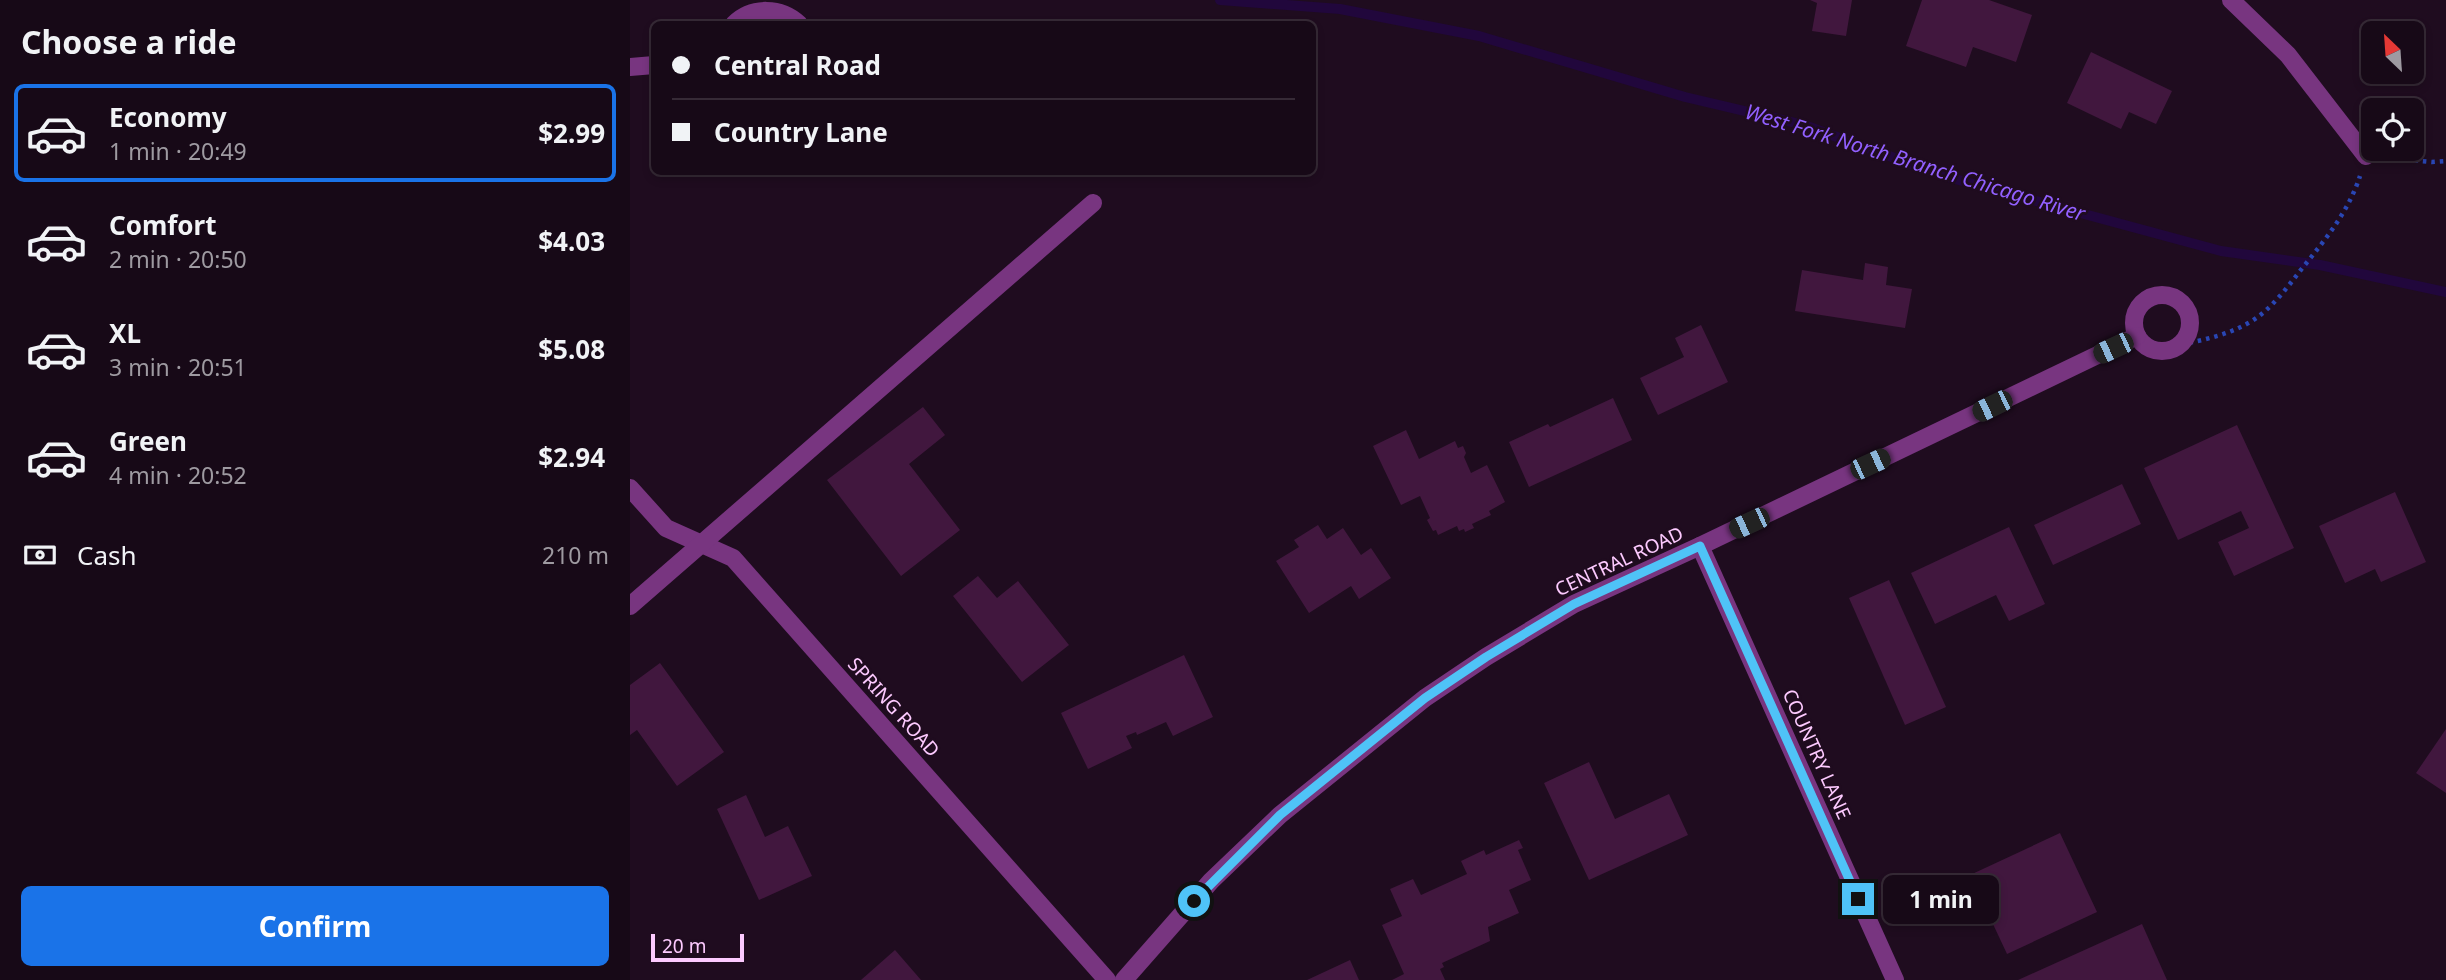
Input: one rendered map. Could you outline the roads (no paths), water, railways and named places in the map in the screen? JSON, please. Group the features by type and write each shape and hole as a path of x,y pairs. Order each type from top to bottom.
{"street":[{"path":"2231,0 2288,55 2361,150"},
{"path":"739,21 751,13 765,10 780,12 794,21"},
{"path":"630,67 651,65"},
{"path":"630,606 1093,203"},
{"path":"2162,295 2180,301 2186,309 2190,327 2181,344 2166,351 2157,351 2142,343 2137,336 2134,327 2138,309 2144,301 2162,295"},
{"name":"CENTRAL ROAD","path":"1124,980 1212,881 1280,815 1425,698 1486,657 1574,604 2137,336"},
{"name":"SPRING ROAD","path":"630,488 666,528 733,558 1107,980"},
{"name":"COUNTRY LANE","path":"1700,546 1895,980"}],"waterway":[{"name":"West Fork North Branch Chicago River","path":"1220,0 1340,9 1479,36 1685,97 1804,125 1944,176 2221,251 2320,265 2446,292"}]}
